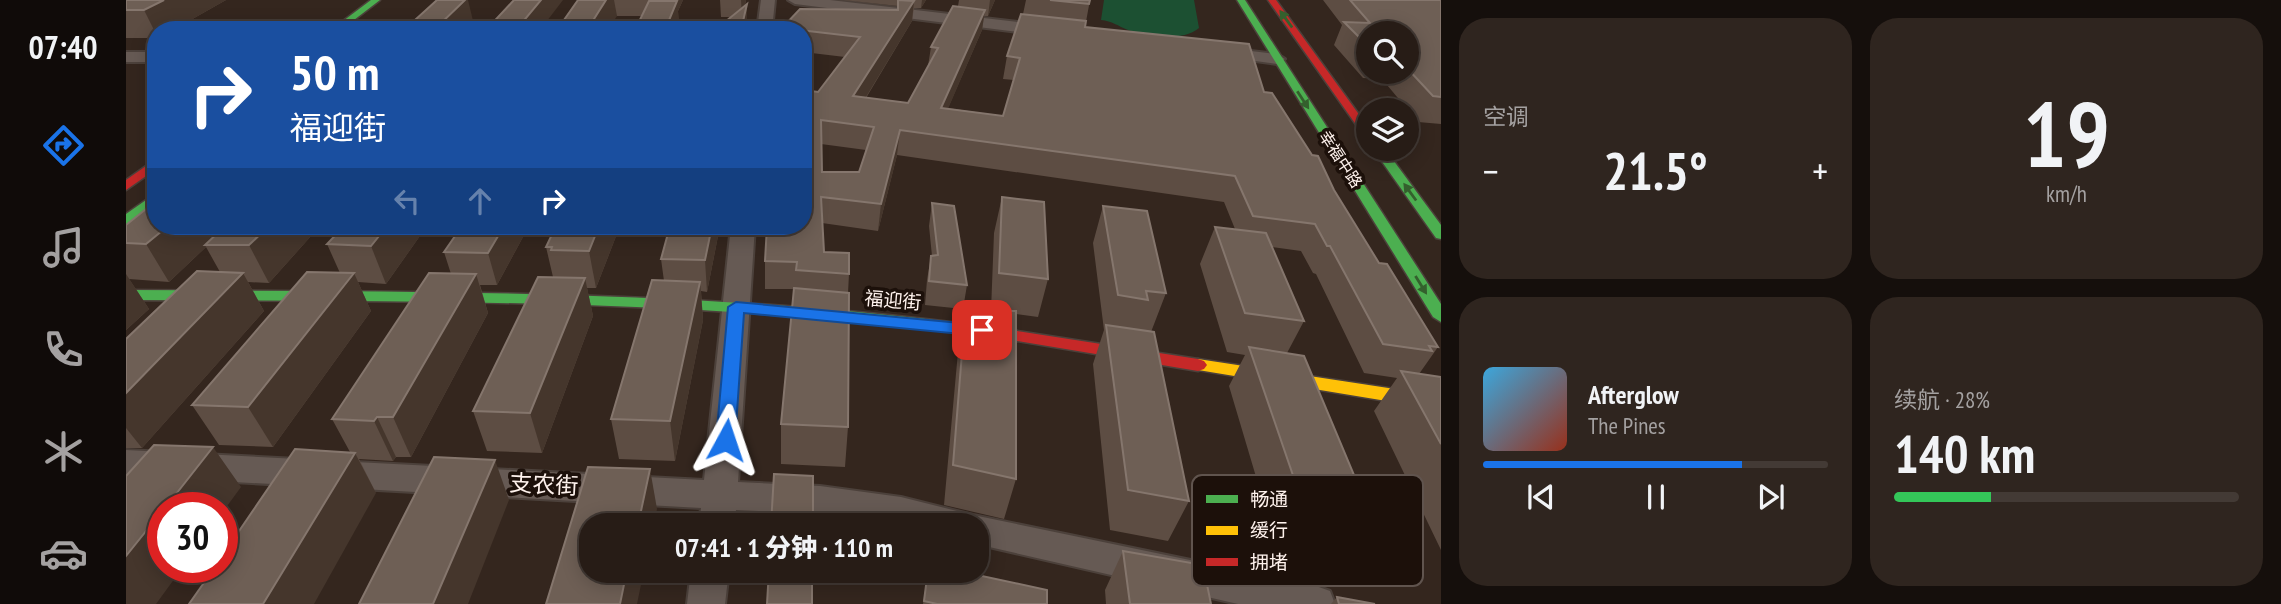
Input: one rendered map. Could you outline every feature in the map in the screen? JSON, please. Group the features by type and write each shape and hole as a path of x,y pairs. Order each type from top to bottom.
{"street":[{"path":"347,21 376,0"},
{"path":"765,21 768,0"},
{"path":"795,0 1071,34"},
{"name":"幸福中路","path":"1241,0 1441,317"},
{"name":"幸福中路","path":"1272,0 1356,117"},
{"path":"1195,49 1277,59"},
{"path":"126,57 147,57"},
{"name":"幸福中路","path":"1386,161 1431,236"},
{"path":"126,186 147,170"},
{"path":"126,221 147,204"},
{"path":"1387,231 1431,236"},
{"path":"719,509 742,235"},
{"path":"1402,254 1428,258"},
{"name":"福迎街","path":"126,295 464,298 736,307 955,326 1441,403"},
{"name":"支农街","path":"126,463 719,509 820,500 906,513"},
{"path":"989,532 1192,577"},
{"path":"706,604 708,583"},
{"path":"1234,586 1316,604"}],"green space":[{"path":"1104,0 1194,0 1199,28 1174,37 1128,30 1101,20"}],"building":[{"path":"126,0 164,0 144,10 126,10"},
{"path":"437,0 465,0 443,21 414,21"},
{"path":"514,0 541,0 524,21 494,21"},
{"path":"578,0 606,0 593,21 563,21"},
{"path":"898,0 914,1 853,96 908,103 938,48 931,47 953,6 985,10 941,108 1003,116 1020,58 1007,56 1021,14 1086,21 1085,27 1249,44 1264,92 1272,93 1312,155 1318,156 1334,190 1379,263 1387,264 1438,347 1429,346 1432,351 1383,344 1330,246 1327,246 1315,224 1253,216 1235,176 900,130 881,204 821,197 824,252 849,253 849,274 796,270 797,262 765,261 766,235 812,235 812,91 818,92 860,37 812,31 812,21 789,21 800,9 898,10","holes":["821,120 874,127 859,172 822,172"]},
{"path":"1050,0 1090,0 1089,4"},
{"path":"1350,0 1441,0 1441,97 1433,96 1419,81 1419,21 1368,21"},
{"path":"649,1 677,1 669,21 639,21"},
{"path":"747,4 743,21 726,21"},
{"path":"1344,22 1356,22 1356,34"},
{"path":"1002,197 1044,202 1048,279 999,273"},
{"path":"932,203 954,206 967,285 929,281 931,256 938,255"},
{"path":"1103,206 1147,211 1166,293 1146,291 1148,300 1118,295"},
{"path":"147,208 147,235 157,235 146,244 126,243 126,225"},
{"path":"1215,227 1266,233 1304,321 1245,313"},
{"path":"216,235 260,235 249,245 205,245"},
{"path":"336,235 380,235 371,246 327,244"},
{"path":"456,235 499,235 488,253 444,252"},
{"path":"552,235 595,235 589,251 551,250 552,247 546,247"},
{"path":"668,235 710,235 705,260 661,259"},
{"path":"197,271 243,273 126,393 126,339"},
{"path":"307,272 354,273 248,407 192,405"},
{"path":"429,273 476,274 393,417 377,417 374,421 332,419"},
{"path":"538,277 585,278 530,413 473,411"},
{"path":"652,280 700,282 670,421 611,419"},
{"path":"794,288 849,293 848,427 781,424"},
{"path":"966,303 976,304 984,353 997,353 998,311 1016,311 1016,479 953,465"},
{"path":"1106,325 1154,332 1189,501 1128,490"},
{"path":"1249,347 1304,356 1354,475 1293,475"},
{"path":"1401,371 1441,377 1441,444"},
{"path":"154,445 213,447 178,492 147,492 147,530 126,556 126,476"},
{"path":"295,449 355,453 263,604 189,604 204,583 238,583 238,533"},
{"path":"434,457 495,460 433,604 359,604"},
{"path":"588,467 650,469 641,513 579,513 579,583 624,583 620,604 546,604"},
{"path":"774,474 813,476 813,513 772,513"},
{"path":"1123,551 1192,563 1192,586 1207,586 1211,604 1130,604"},
{"path":"989,578 1047,590 1047,604 937,604 924,601 926,583 989,583"},
{"path":"768,583 812,583 812,604 767,604"},
{"path":"1337,597 1375,604 1339,604"}],"traffic: fast":[{"path":"347,21 376,0"},
{"path":"1241,0 1441,317"},
{"path":"1388,161 1441,235"},
{"path":"126,221 147,204"},
{"path":"126,295 426,298 710,307 864,317 1017,336"}],"traffic: slow":[{"path":"1198,365 1441,403"}],"traffic: jam":[{"path":"1272,0 1356,117"},
{"path":"126,186 147,170"},
{"path":"1017,336 1198,365"}],"route":[{"path":"726,440 736,307 982,330"}]}
